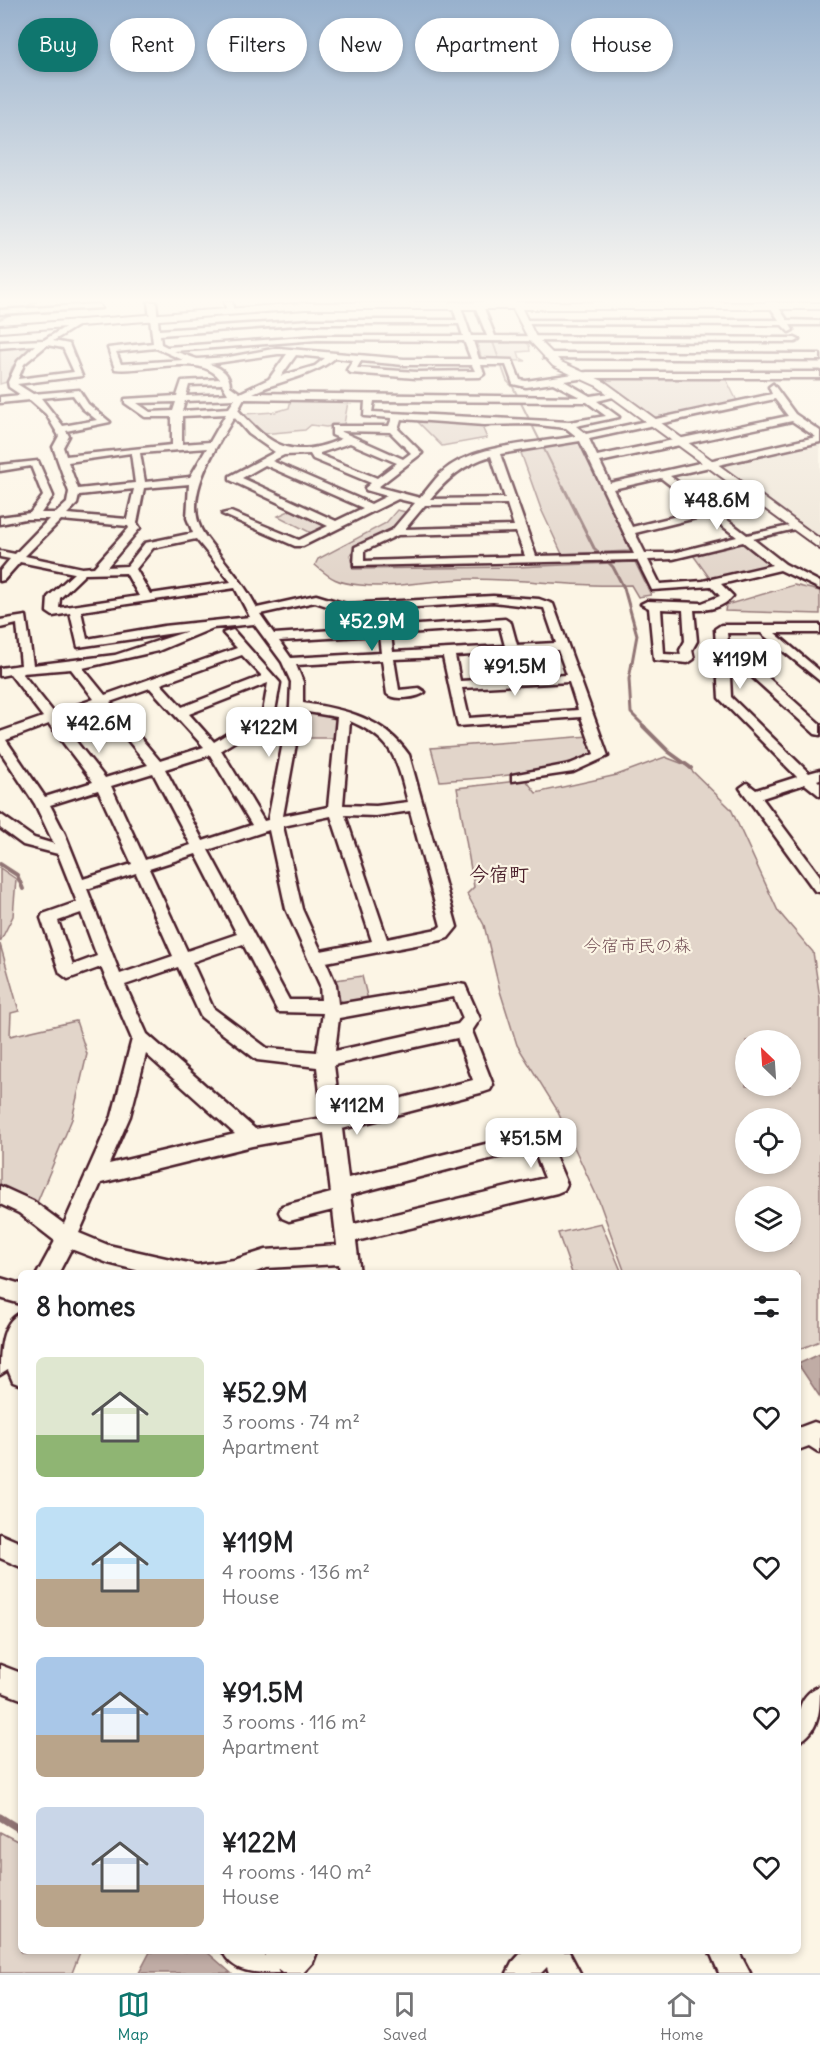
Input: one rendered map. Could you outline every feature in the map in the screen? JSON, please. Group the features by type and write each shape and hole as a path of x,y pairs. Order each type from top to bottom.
{"street":[{"path":"0,578 16,558 72,504 74,492 58,447 64,436 50,413 27,394"},
{"path":"0,399 61,394"},
{"path":"60,429 105,422 85,406 77,394"},
{"path":"177,446 177,414 181,394"},
{"path":"235,394 241,396"},
{"path":"245,394 241,396 194,480 192,518 199,535 239,584 268,638 288,662 297,682 296,706 267,825"},
{"path":"370,399 367,414 570,425 614,417 582,394"},
{"path":"233,411 148,415 128,401 241,396 592,401 618,395 820,545"},
{"path":"396,532 446,474 474,458 494,452 583,437 777,396 781,406 792,418 820,437"},
{"path":"233,411 252,432 282,453"},
{"path":"393,429 397,416"},
{"path":"594,460 792,418"},
{"path":"570,425 583,437 656,588 684,588 714,583 781,566"},
{"path":"402,462 335,434 335,428 393,429 417,453 370,488 423,502 511,501"},
{"path":"607,487 820,437"},
{"path":"335,525 234,478 282,453 315,451 348,440"},
{"path":"293,441 298,452"},
{"path":"61,460 135,450 215,445"},
{"path":"98,571 133,525 140,485 135,450"},
{"path":"315,451 316,457 378,482"},
{"path":"494,452 531,559"},
{"path":"266,462 371,508"},
{"path":"0,468 35,463 48,496 32,517"},
{"path":"663,475 781,566 820,586"},
{"path":"74,492 194,480"},
{"path":"227,514 299,544 395,496"},
{"path":"629,531 710,511"},
{"path":"0,521 10,517 56,517 133,525 149,545"},
{"path":"520,529 396,532 359,549 358,564 673,556 795,526"},
{"path":"0,554 82,571 130,569 149,545 199,535"},
{"path":"130,569 146,598"},
{"path":"82,571 54,597 53,612 239,584"},
{"path":"688,606 691,641 687,650 688,659 658,657 651,604 688,606 705,607 726,599 727,596 714,583"},
{"path":"13,670 76,665 160,648 316,598 345,608 493,599 539,602 549,606 602,756 573,768 517,778"},
{"path":"381,606 393,694 419,692"},
{"path":"75,609 82,644 221,627"},
{"path":"0,624 22,619 13,670 103,785 207,1012 263,1055 325,1060 463,1030 472,1019 459,990 331,1010 284,1007 157,767 77,670 76,665"},
{"path":"268,638 505,623 512,650"},
{"path":"42,803 213,749 269,714 273,683 270,677 221,627"},
{"path":"820,629 721,629 725,698 814,776 820,791"},
{"path":"764,629 820,677"},
{"path":"722,643 820,731"},
{"path":"288,662 563,646"},
{"path":"244,650 52,718 0,739 42,803 64,850 115,982 141,1039 252,1138"},
{"path":"448,653 463,723 585,713"},
{"path":"180,713 270,677"},
{"path":"455,685 574,678"},
{"path":"153,683 213,749 267,825 294,909 328,985 331,1010 325,1060 347,1254"},
{"path":"296,706 362,720 384,732 393,742 402,755 449,927 442,934 317,958"},
{"path":"344,715 335,810 344,826 381,946"},
{"path":"814,776 755,792 820,887"},
{"path":"79,886 267,825 335,810 376,811 416,805"},
{"path":"0,819 13,832 39,847 64,850"},
{"path":"86,905 49,918 68,973 107,959"},
{"path":"115,982 246,937"},
{"path":"95,1176 252,1138 331,1124 484,1085 463,1030"},
{"path":"49,1270 68,1238 121,1116 141,1039"},
{"path":"234,1270 266,1259 347,1254 557,1184 538,1139 339,1194 289,1212"},
{"path":"0,1195 26,1207 68,1238 108,1254 179,1270"},
{"path":"0,1288 18,1293"},
{"path":"18,1328 3,1354 18,1371"},
{"path":"801,1438 814,1434 820,1442"},
{"path":"0,1546 18,1554"},
{"path":"0,1678 18,1685"},
{"path":"801,1725 820,1699"},
{"path":"240,1954 264,1973"},
{"path":"281,1954 293,1963 301,1954"},
{"path":"522,1973 539,1954"},
{"path":"555,1954 565,1973"},
{"path":"724,1954 735,1973"}],"shaded area":[{"path":"820,443 820,537 724,467 725,465"},
{"path":"820,1354 820,1397 801,1368 801,1363"},
{"path":"149,1954 209,1954 231,1973 139,1973"}],"green space":[{"path":"622,394 734,394 737,401 656,419"},
{"path":"291,400 348,402 344,424 326,427 311,425 305,430 262,434 243,414 275,412 289,408"},
{"path":"416,420 497,424 483,429 487,438 442,446"},
{"path":"578,441 622,523 630,551 562,554 541,509 520,450"},
{"path":"293,509 327,527 313,534 278,516"},
{"path":"397,510 406,512 395,527 355,547 350,555 353,569 516,567 635,562 651,595 638,597 631,585 490,579 456,579 387,586 360,585 335,580 315,565 318,559 386,523"},
{"path":"743,543 773,565 711,580 693,555"},
{"path":"794,585 820,591 820,614 725,611 726,605"},
{"path":"319,713 337,720 335,738 298,738 303,714"},
{"path":"589,736 593,754 575,761 537,771 459,780 440,781 431,748"},
{"name":"今宿市民の森","path":"665,757 686,765 731,809 778,911 813,952 820,998 820,1341 801,1349 801,1270 624,1270 599,1201 556,1108 517,1045 500,991 484,925 467,894 474,887 457,788 526,780 536,793 617,775"},
{"path":"0,868 16,879 13,916 0,942"},
{"path":"0,944 19,1011 11,1013 10,1036 76,1021 87,1054 72,1119 36,1205 0,1189"},
{"path":"362,976 368,1000 346,1004 340,1000 335,980"},
{"path":"601,1223 621,1270 571,1270 558,1233"},
{"path":"0,1832 18,1841 18,1954 79,1954 72,1973 0,1973"}],"waterway":[{"path":"517,394 563,487"},
{"path":"563,486 594,548 613,567 624,588 637,635 629,679 631,713 645,727"},
{"path":"643,726 669,752 691,768"},
{"path":"0,864 17,875 23,889"},
{"path":"0,1817 18,1828"}],"district":[{"name":"今宿町","path":"499,874"}]}
